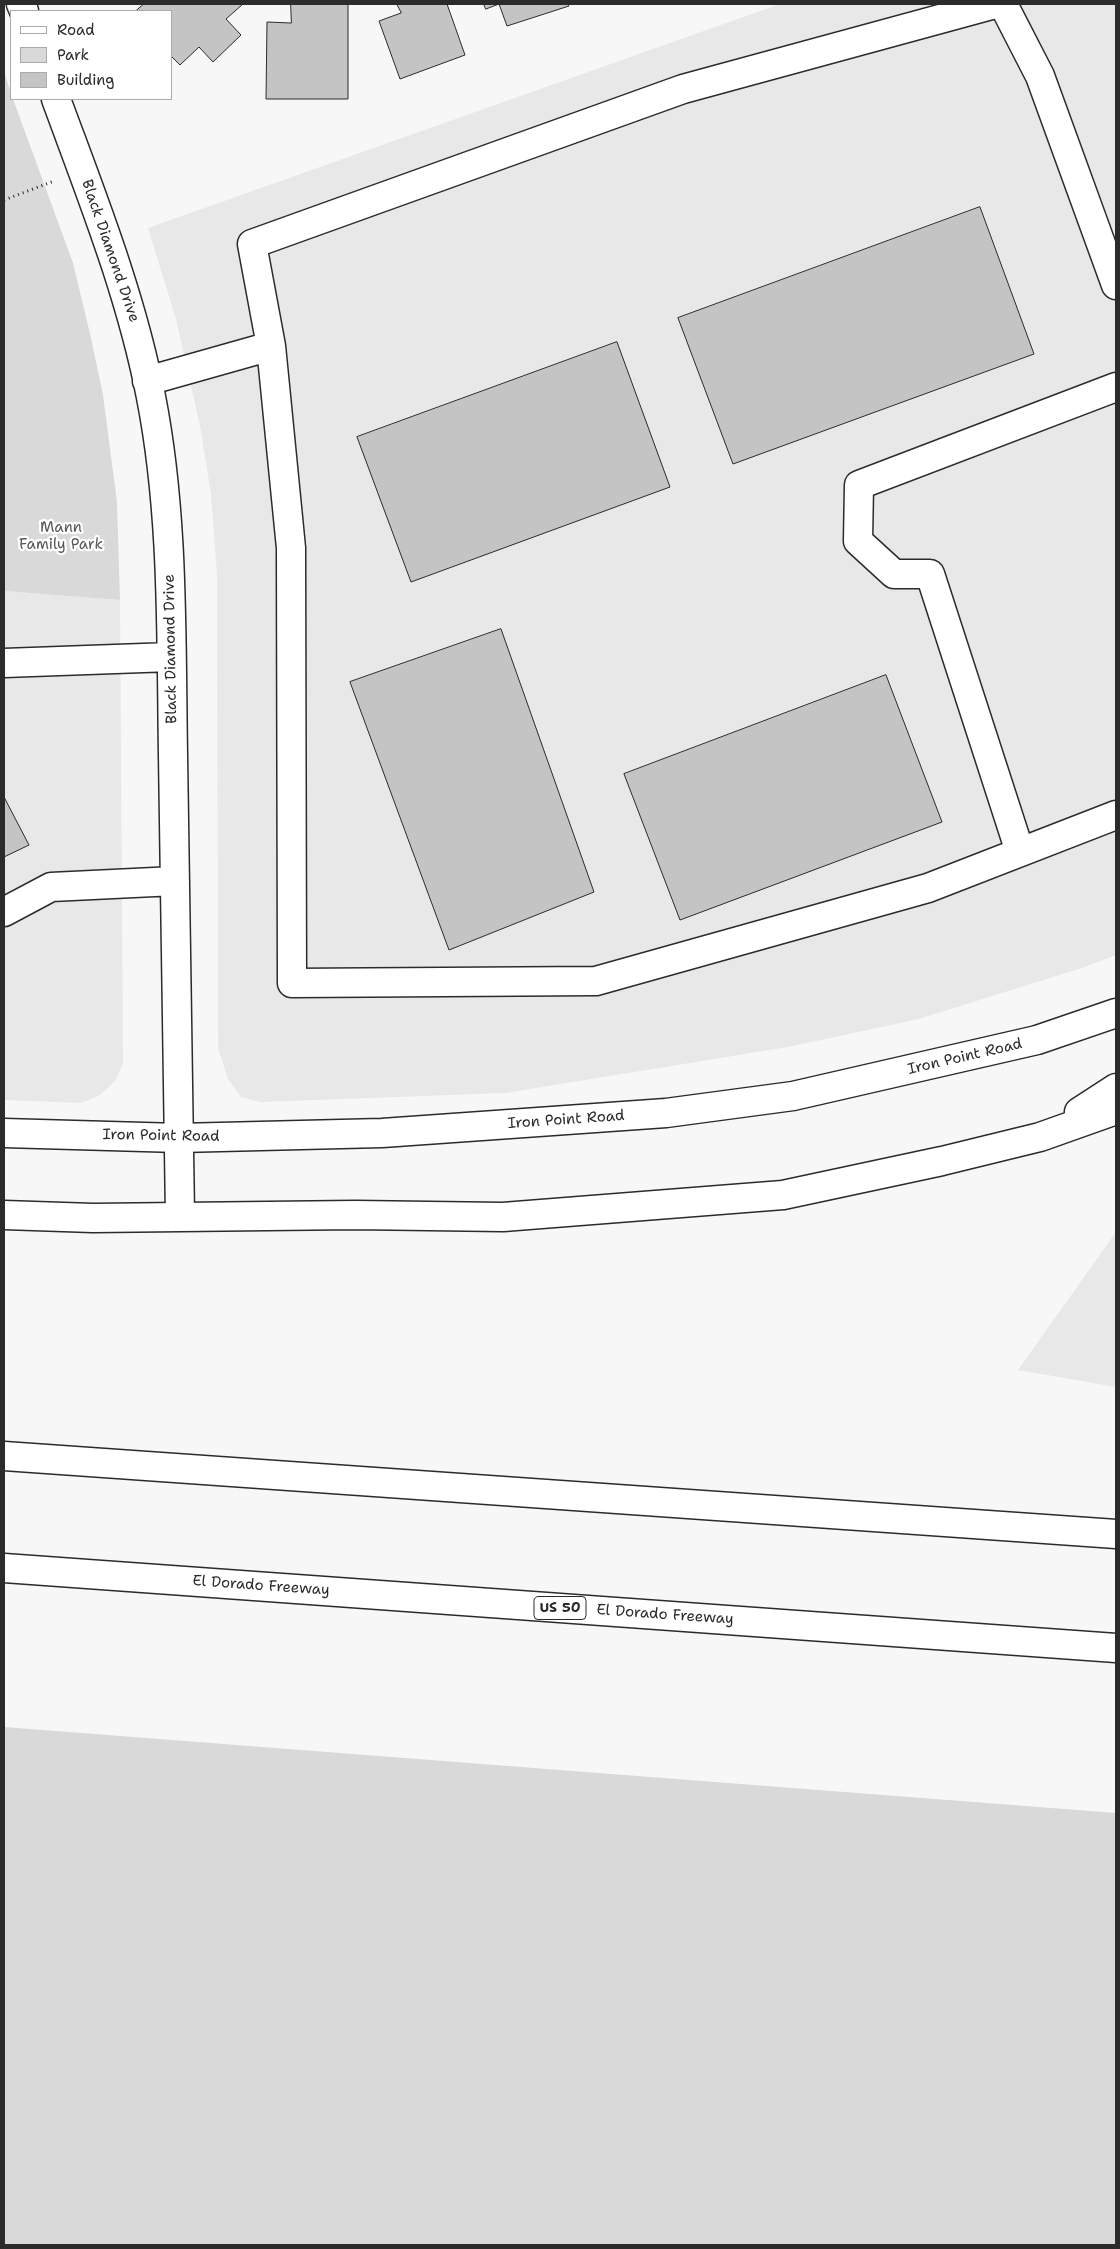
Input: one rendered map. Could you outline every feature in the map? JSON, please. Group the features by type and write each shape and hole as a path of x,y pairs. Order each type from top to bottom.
{"main road":[{"path":"995,4 683,89 252,244 271,346 291,548 292,983 596,981 928,888 1116,814"},
{"path":"1002,4 1040,76 1116,285"},
{"name":"Black Diamond Drive","path":"56,100 113,254 135,325 147,381 162,472 170,584 172,657 180,1216"},
{"path":"147,381 271,346"},
{"path":"1020,852 930,574 894,574 858,541 858,485 1116,387"},
{"path":"4,663 172,657"},
{"path":"4,912 51,887 175,881"},
{"name":"Iron Point Road","path":"4,1133 179,1138 433,1130 666,1113 793,1096 1037,1040 1116,1013"},
{"path":"1040,1137 1116,1088"},
{"path":"4,1215 93,1218 355,1215 503,1217 783,1195 942,1161 1040,1137 1116,1110"},
{"path":"4,1456 1116,1534"},
{"name":"El Dorado Freeway","path":"4,1568 1116,1648"}],"path":[{"path":"4,200 82,169"}],"shaded area":[{"path":"780,4 1116,4 1116,955 1085,967 919,1019 788,1047 505,1093 261,1102 241,1097 228,1079 218,1048 217,574 211,494 200,426 176,319 148,228"},
{"path":"4,591 120,600 123,1063 115,1081 100,1095 81,1103 4,1100"},
{"path":"1116,1232 1116,1387 1018,1370"}],"green space":[{"name":"Mann Family Park","path":"4,72 10,90 10,100 13,100 73,263 91,338 103,395 117,502 120,600 4,591"},
{"path":"4,1727 1116,1813 1116,2245 4,2245"}],"building":[{"path":"144,4 243,4 226,19 241,35 213,62 199,47 180,65 172,57 172,10 137,10"},
{"path":"291,4 348,4 348,99 266,99 267,22 291,23"},
{"path":"397,4 447,4 465,55 400,79 379,21 401,13"},
{"path":"484,4 499,4 486,9"},
{"path":"499,4 568,4 569,6 507,26"},
{"path":"980,207 1034,354 733,464 678,318"},
{"path":"617,342 670,487 411,582 357,437"},
{"path":"501,629 594,892 449,950 350,682"},
{"path":"886,675 942,822 680,920 624,774"},
{"path":"4,797 29,845 4,857"}]}
